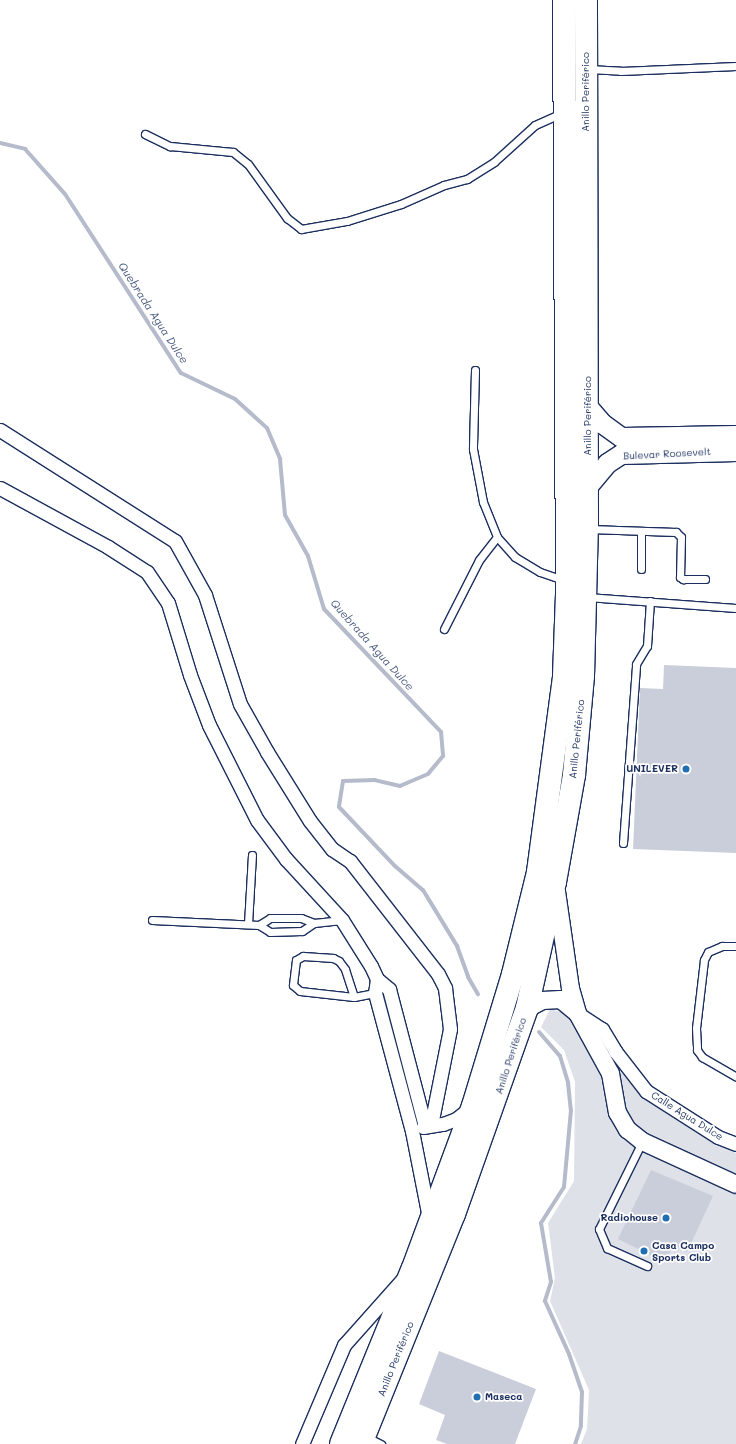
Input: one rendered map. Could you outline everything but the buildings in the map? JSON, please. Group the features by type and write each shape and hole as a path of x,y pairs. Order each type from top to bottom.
{"highway":[{"name":"Anillo Periférico","path":"341,1444 430,1223 473,1106 513,974 538,872 564,676 567,581 564,0"},
{"name":"Anillo Periférico","path":"369,1441 454,1214 527,1008 555,882 574,775 583,676 588,528 586,0"}],"main road":[{"name":"Bulevar Roosevelt","path":"588,407 621,446 736,451"},
{"name":"Bulevar Roosevelt","path":"587,487 621,446 736,435"}],"street":[{"path":"0,430 175,541 205,595 240,704 267,752 310,821 332,849 350,861 438,974 445,988 450,1029 428,1126"},
{"path":"0,488 108,548 147,572 168,603 190,675 208,725 257,820 286,859 342,920 371,966 377,979 389,989 428,1126"},
{"path":"555,882 565,965 577,1013 610,1073 617,1112 627,1130 642,1141 736,1184"},
{"path":"377,979 375,993 412,1131 430,1223"},
{"name":"Calle Agua Dulce","path":"527,1008 542,1000 560,999 577,1013 602,1029 615,1051 646,1091 718,1137 736,1144"},
{"path":"412,1131 456,1119 473,1106"},
{"path":"302,1444 344,1345 412,1268"}],"lane":[{"path":"586,69 621,71 736,66"},
{"path":"145,134 170,146 233,152 248,164 287,218 301,229 347,221 401,204 444,185 467,179 494,162 536,125 565,111"},
{"path":"475,370 473,449 483,502 497,537 515,557 540,572 567,581"},
{"path":"588,528 679,534 680,577 683,579 705,579"},
{"path":"640,569 641,531"},
{"path":"444,629 479,560 497,537"},
{"path":"586,597 736,608"},
{"path":"623,843 636,664 647,646 650,601"},
{"path":"248,924 252,855"},
{"path":"259,925 270,918 301,918 314,923 342,920"},
{"path":"152,920 259,925 270,932 302,932 314,923"},
{"path":"736,946 722,946 708,952 704,960 696,1028 697,1050 702,1057 736,1076"},
{"path":"354,997 345,969 339,961 333,958 303,956 296,960 293,985 295,989 354,997 375,993"},
{"path":"642,1141 599,1229 607,1248 647,1266"}],"shaded area":[{"name":"Casa Campo Sports Club","path":"550,1009 561,1012 595,1033 618,1069 643,1097 714,1143 736,1153 736,1444 581,1444 587,1429 589,1390 550,1301 555,1278 548,1223 574,1181 575,1082 564,1050 541,1027"}],"waterway":[{"name":"Quebrada Agua Dulce","path":"0,143 25,149 65,194 181,373 235,399 267,428 280,459 285,515 308,556 324,609 441,732 443,756 428,774 400,786 375,780 343,781 339,807 395,866 423,890 457,946 468,977 478,994"},
{"name":"Quebrada Agua Dulce","path":"539,1032 560,1056 568,1083 571,1110 564,1187 541,1223 551,1282 545,1301 569,1354 582,1392 581,1426 575,1444"}],"place":[{"name":"UNILEVER","path":"686,769"},
{"name":"Radiohouse","path":"666,1218"},
{"name":"Casa Campo Sports Club","path":"644,1251"},
{"name":"Maseca","path":"477,1397"}]}
